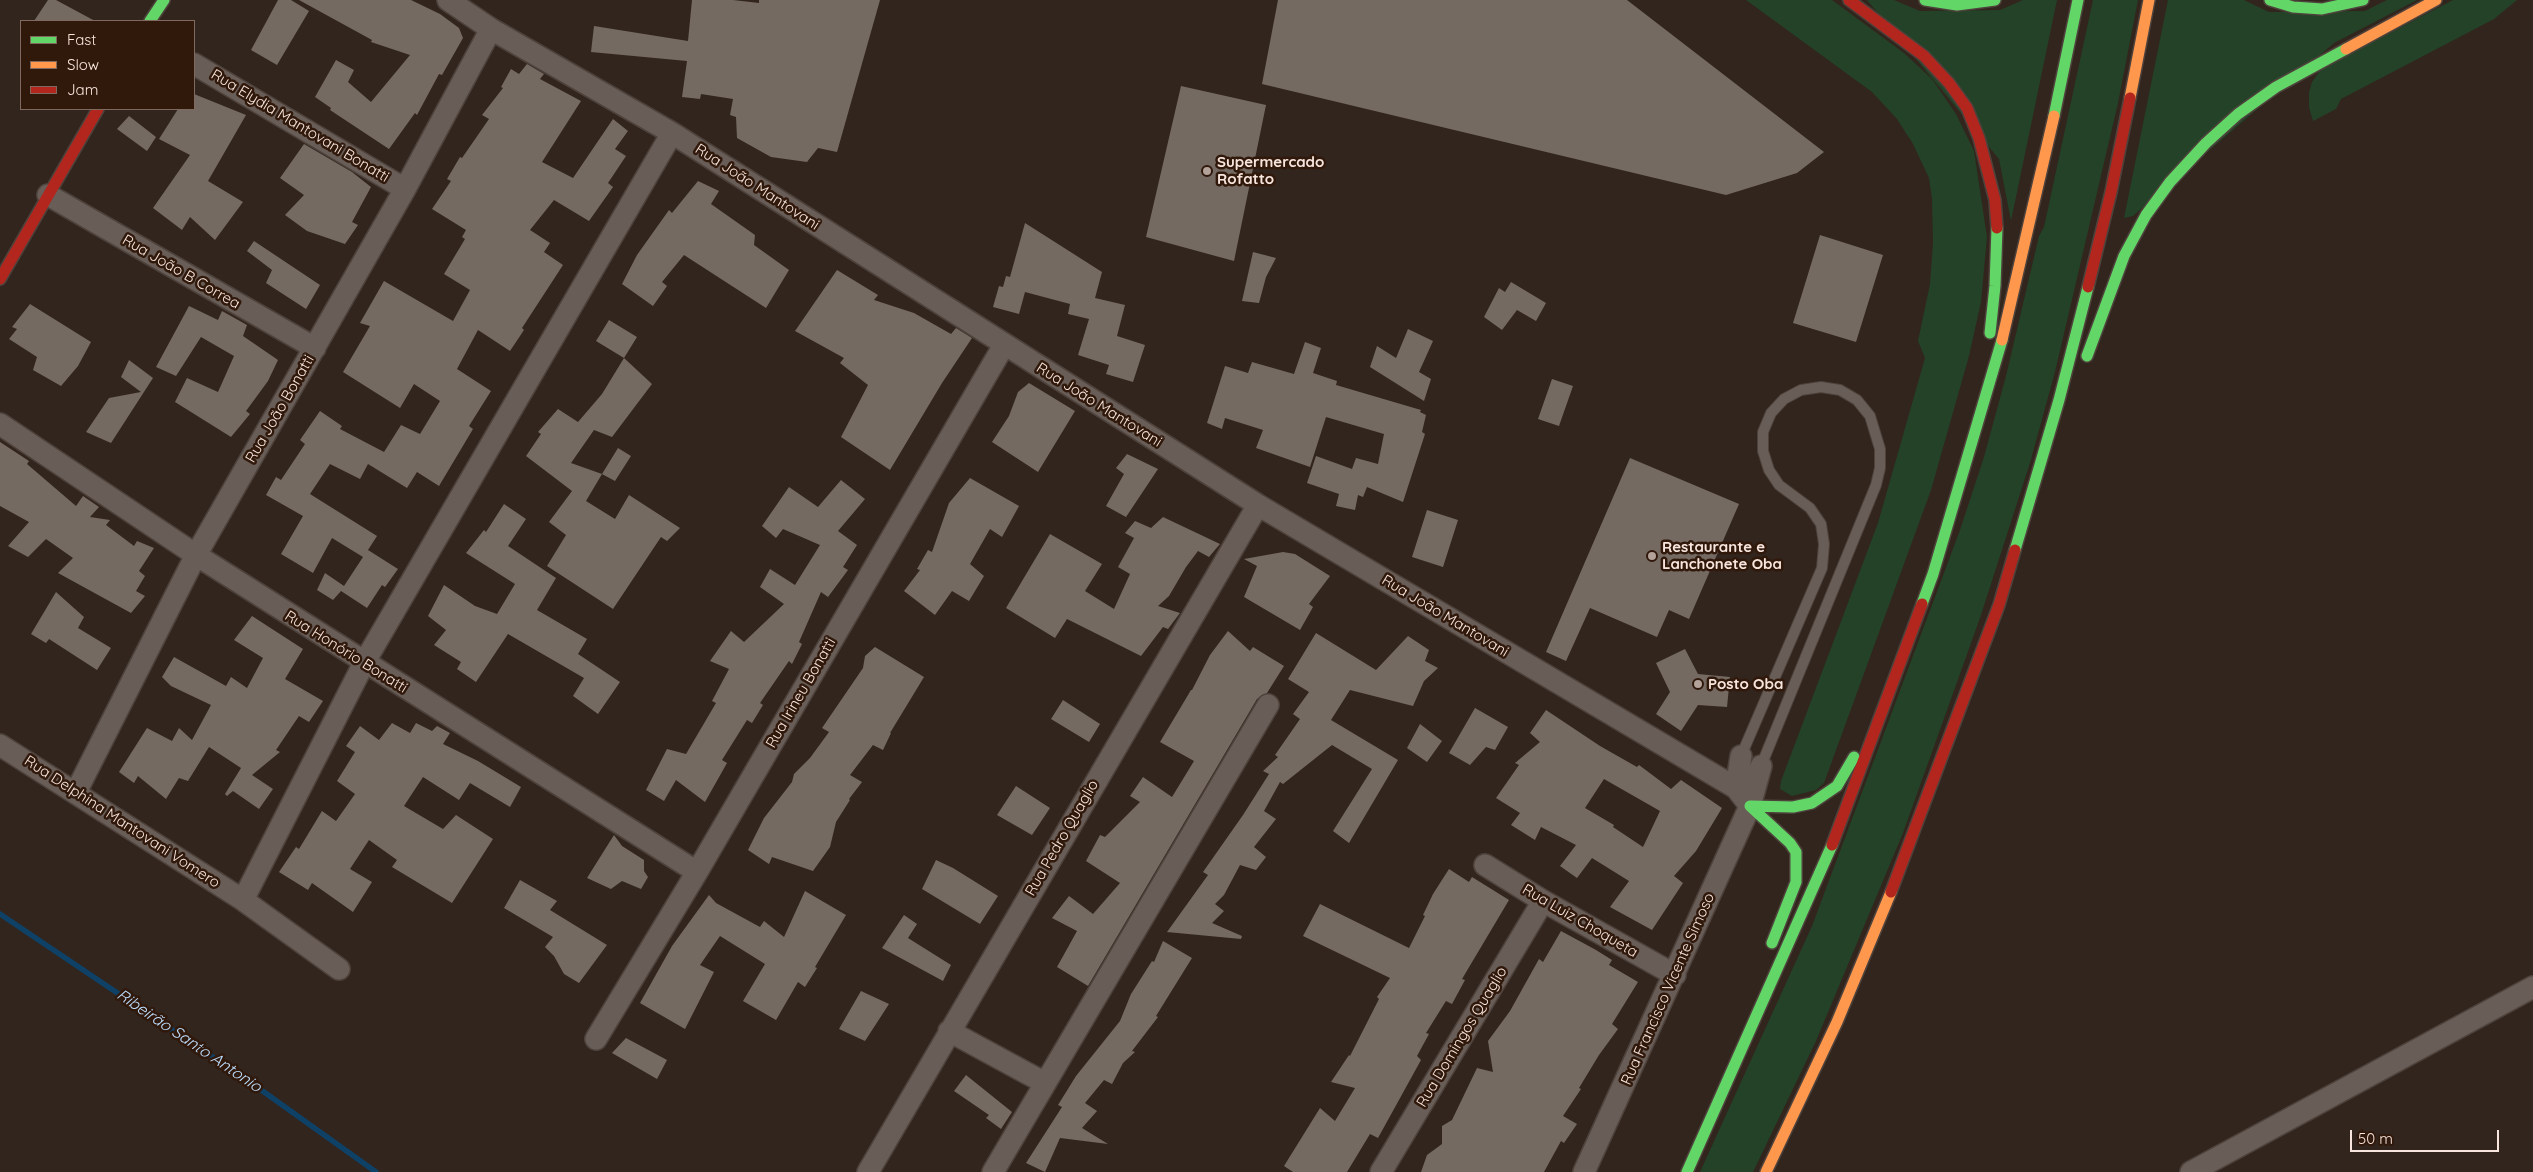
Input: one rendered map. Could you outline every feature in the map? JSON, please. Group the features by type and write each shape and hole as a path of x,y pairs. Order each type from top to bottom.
{"main road":[{"path":"151,20 164,0"},
{"path":"1849,0 1924,56 1950,82 1967,108 1984,153 1995,200 1997,235 1996,286 1988,345 1959,491"},
{"path":"1925,0 1957,5 1995,0"},
{"path":"1686,1172 1756,1024 1823,870 1933,574 1996,367 2021,269 2078,0"},
{"path":"1999,605 2059,400 2086,298 2111,192 2149,0"},
{"path":"2270,0 2293,7 2322,9 2363,0"},
{"path":"2084,364 2124,256 2146,215 2170,182 2206,143 2238,114 2276,87 2315,64 2436,0"},
{"path":"0,279 97,110"},
{"path":"1766,1172 1837,1022 1917,827 2071,402"},
{"path":"1750,806 1774,805 1793,807 1812,803 1826,795 1837,786 1884,709"},
{"path":"1750,806 1765,822 1790,843 1796,852 1798,864 1796,882 1774,938 1756,1024"}],"street":[{"name":"Rua João Mantovani","path":"448,0 491,29 672,133 1258,505 1736,788 1750,806"},
{"name":"Rua João Bonatti","path":"76,792 196,556 405,189 491,29"},
{"name":"Rua Elydia Mantovani Bonatti","path":"195,65 405,189"},
{"path":"243,900 364,663 672,133"},
{"name":"Rua João B Correa","path":"48,195 314,348"},
{"name":"Rua Irineu Bonatti","path":"596,1039 697,872 1004,345"},
{"name":"Rua Honório Bonatti","path":"0,424 196,556 697,872"},
{"name":"Rua Pedro Quaglio","path":"868,1172 1258,505"},
{"path":"992,1172 1268,705"},
{"name":"Rua Delphina Mantovani Vomero","path":"0,745 243,900 339,969"},
{"path":"1736,788 1741,756"},
{"name":"Rua Francisco Vicente Simoso","path":"1584,1172 1675,975 1750,806 1761,766"},
{"name":"Rua Luiz Choqueta","path":"1485,865 1544,902 1675,975"},
{"name":"Rua Domingos Quaglio","path":"1381,1172 1544,902"},
{"path":"2191,1172 2533,987"},
{"path":"949,1031 1045,1083"}],"lane":[{"path":"1741,756 1822,568 1824,544 1821,524 1810,508 1779,485 1768,470 1762,451 1763,432 1771,413 1784,399 1801,390 1821,387 1840,390 1857,400 1870,416 1880,449 1880,468 1876,485 1761,766"}],"green space":[{"path":"1746,0 1832,0 1904,53 1932,79 1956,114 1974,151 1987,237 1981,302 1969,356 1931,490 1824,783 1816,790 1792,796 1780,789 1781,781 1878,523 1925,358 1918,341 1930,284 1933,243 1932,199 1929,178 1913,144 1897,119 1872,92"},
{"path":"1867,0 1894,0 1920,11 2000,10 2023,0 2057,0 2011,221 1999,159"},
{"path":"2093,0 2138,0 2118,103 2055,372 2030,463 1980,618 1903,833 1816,1041 1753,1172 1700,1172 1812,926 1960,530 1984,457 2006,376 2039,236 2044,227"},
{"path":"2168,0 2244,0 2269,12 2365,11 2387,0 2417,0 2334,43 2133,216 2124,218"},
{"path":"2453,0 2517,0 2494,19 2341,99 2336,109 2313,121 2309,107 2309,93 2312,82 2321,69"}],"building":[{"path":"48,0 56,0 93,20 35,20"},
{"path":"278,0 291,0 309,11 277,65 251,50"},
{"path":"299,0 411,0 440,14 459,28 463,38 442,75 439,74 417,115 415,113 389,149 330,110 331,108 315,97 336,60 354,70 348,82 371,102 410,55 371,42 372,40"},
{"path":"692,0 733,0 759,3 759,0 880,0 837,152 818,148 807,162 771,157 737,138 736,117 730,115 733,99 701,94 700,99 682,97 687,61 591,52 594,26 688,41"},
{"path":"1278,0 1627,0 1824,152 1797,173 1726,195 1262,84"},
{"path":"527,64 544,74 540,79 581,101 542,162 573,178 613,119 628,131 615,149 626,156 608,183 613,187 589,221 554,200 530,230 550,243 544,252 563,265 522,328 524,330 510,351 478,330 457,369 491,391 469,426 473,429 439,486 417,472 407,488 368,464 360,479 330,464 310,494 377,536 368,550 398,569 385,587 382,585 367,608 341,591 333,600 317,590 325,573 344,586 363,557 332,538 313,573 281,554 303,516 266,495 276,477 281,480 305,444 300,440 320,411 342,426 340,429 384,452 401,425 420,434 440,401 414,384 400,408 343,372 370,326 360,323 384,281 453,321 470,290 444,274 465,239 462,237 466,230 432,209 451,181 447,179 460,157 462,158 489,119 482,115 503,88 501,87 511,69 519,74"},
{"name":"Supermercado Rofatto","path":"1181,86 1266,105 1234,261 1146,237"},
{"path":"195,94 246,115 208,181 243,202 215,240 190,217 182,230 153,208 190,155 159,139 177,110 195,110"},
{"path":"129,116 156,137 147,151 117,129"},
{"path":"304,144 352,172 371,187 352,222 358,225 345,244 307,231 285,215 304,195 280,178"},
{"path":"698,181 719,191 711,204 755,235 754,245 789,270 766,308 684,255 662,282 667,286 653,306 622,284 637,255 669,210 672,213"},
{"path":"1025,223 1102,272 1095,298 1125,305 1117,336 1145,345 1133,382 1106,374 1109,365 1078,355 1089,319 1068,314 1070,304 1025,292 1019,314 993,307 999,286 1003,287 1006,276 1010,277"},
{"path":"1820,235 1883,255 1856,342 1793,323"},
{"path":"254,241 320,285 306,309 266,283 272,270 247,251"},
{"path":"1253,252 1276,258 1266,277 1259,303 1242,301"},
{"path":"837,270 878,295 874,300 914,313 951,334 956,328 972,338 942,383 890,470 841,437 868,385 840,363 844,358 795,331"},
{"path":"1511,282 1546,303 1536,321 1517,310 1502,330 1484,317 1499,288 1505,292"},
{"path":"30,304 91,342 78,366 61,386 33,370 37,357 9,339 17,329 12,327"},
{"path":"189,306 218,320 222,311 247,325 243,336 278,360 268,381 246,411 250,414 231,437 175,402 187,378 218,392 234,356 201,337 176,376 156,367"},
{"path":"609,320 637,337 624,358 596,341"},
{"path":"1408,329 1433,341 1419,372 1431,379 1424,401 1370,367 1377,346 1396,358"},
{"path":"1305,342 1321,348 1313,373 1337,381 1336,385 1421,410 1420,412 1426,415 1422,432 1425,434 1403,502 1367,487 1363,497 1358,495 1355,510 1336,506 1339,494 1307,483 1316,456 1352,469 1356,458 1378,464 1384,434 1326,417 1310,467 1256,448 1263,430 1225,418 1222,429 1207,423 1225,366 1248,373 1252,362 1294,374"},
{"path":"624,358 652,384 612,437 594,430 571,463 602,474 586,501 615,519 629,495 680,528 667,541 661,537 613,609 547,566 566,535 549,522 572,491 526,456 541,434 538,432 558,409 578,422 602,394"},
{"path":"129,360 153,378 111,443 86,432 109,398 141,392 121,377"},
{"path":"1552,379 1573,386 1559,426 1538,419"},
{"path":"1029,383 1075,411 1038,472 992,442 1009,416 1018,392"},
{"path":"0,442 29,461 27,464 76,506 83,496 99,507 90,517 110,520 106,525 134,546 137,541 154,548 139,571 145,576 136,591 145,596 131,613 58,573 73,558 46,539 28,557 8,546 29,522 0,506"},
{"path":"618,448 631,456 615,481 602,474"},
{"path":"1127,454 1158,469 1126,517 1106,506 1124,474 1116,468"},
{"name":"Restaurante e Lanchonete Oba","path":"1630,458 1739,504 1689,619 1669,610 1657,637 1590,608 1566,661 1546,652"},
{"path":"970,478 1019,506 1002,537 990,529 970,564 984,576 969,601 952,591 935,615 904,591 920,570 917,569 928,550 932,552 949,503"},
{"path":"841,480 865,499 838,531 857,545 843,567 848,570 828,597 821,592 799,642 802,644 792,664 789,661 760,703 763,705 752,723 747,720 722,760 727,763 705,802 676,780 664,801 646,790 667,749 686,754 716,703 712,701 729,669 710,661 731,631 744,642 784,604 760,587 770,569 795,585 820,545 783,529 776,538 762,526 789,487 818,507"},
{"path":"504,504 526,519 508,546 556,578 537,610 587,639 578,654 620,682 598,714 573,696 584,678 508,634 476,682 457,669 461,662 434,645 446,630 428,616 444,585 475,606 497,614 515,584 466,553 484,530 486,532"},
{"path":"1427,510 1458,520 1443,567 1412,557"},
{"path":"1163,517 1220,544 1209,557 1198,551 1169,596 1158,606 1180,613 1168,629 1163,627 1141,656 1067,619 1055,638 1006,608 1050,534 1102,564 1085,591 1114,609 1130,574 1118,567 1134,538 1125,533 1135,521 1151,528"},
{"path":"1283,552 1295,554 1330,576 1309,604 1313,607 1300,630 1244,597 1257,566 1244,559"},
{"path":"56,592 84,617 78,628 111,648 97,670 49,639 46,643 31,634"},
{"path":"252,616 303,649 285,679 323,701 309,722 299,716 276,750 280,752 252,775 273,789 259,809 233,791 227,796 225,794 241,768 209,747 188,781 179,778 166,799 138,776 134,783 119,772 147,728 172,741 179,728 192,740 211,705 171,686 162,677 174,657 226,686 231,677 247,688 263,658 234,640"},
{"path":"1228,631 1250,651 1253,647 1284,666 1267,693 1257,699 1088,986 1057,967 1077,931 1052,918 1069,896 1093,914 1120,883 1086,861 1100,835 1105,837 1140,802 1130,796 1143,777 1172,797 1194,761 1160,742 1192,690 1210,655"},
{"path":"1316,633 1376,670 1408,636 1429,650 1425,661 1438,668 1424,681 1413,706 1350,690 1331,720 1398,760 1349,843 1333,831 1372,769 1332,745 1283,784 1280,782 1264,811 1276,819 1254,847 1266,857 1256,870 1240,865 1224,895 1215,904 1224,911 1212,923 1242,936 1241,939 1167,932 1208,875 1203,872 1269,774 1263,771 1278,757 1275,755 1300,719 1293,714 1309,692 1288,679"},
{"path":"875,647 924,677 890,733 883,750 873,745 850,775 862,782 849,799 836,822 830,847 813,871 772,857 769,864 748,850 764,818 792,782 794,774 810,758 829,732 822,728 863,668 865,656"},
{"name":"Posto Oba","path":"1685,649 1698,674 1730,677 1727,707 1698,705 1681,731 1656,714 1670,692 1656,663"},
{"path":"1063,700 1100,724 1089,742 1051,719"},
{"path":"1475,708 1508,727 1495,750 1486,747 1470,765 1449,753"},
{"path":"1546,710 1600,746 1637,767 1639,765 1671,789 1681,780 1722,808 1696,851 1674,876 1683,883 1652,930 1610,907 1629,881 1592,858 1577,878 1560,866 1576,845 1541,827 1535,840 1511,825 1520,813 1496,798 1519,765 1515,763 1540,742 1530,733","holes":["1604,779 1660,811 1643,847 1613,827 1614,825 1585,808"]},
{"path":"392,723 410,733 416,723 432,731 437,726 450,733 443,744 478,761 521,787 510,807 470,783 459,800 423,777 404,806 443,829 456,815 493,839 452,903 392,867 397,860 369,840 350,869 372,882 353,912 312,883 308,890 279,872 296,847 299,849 322,811 336,821 355,794 337,781 355,752 346,746 360,726 379,740"},
{"path":"1420,724 1442,741 1427,762 1407,748"},
{"path":"1016,786 1050,808 1032,835 997,815"},
{"path":"614,835 622,846 644,860 644,871 648,877 641,889 622,881 611,889 587,878"},
{"path":"936,860 953,868 998,896 980,924 922,889"},
{"path":"1449,869 1469,882 1472,877 1509,900 1462,979 1465,980 1452,1004 1446,1001 1426,1033 1429,1034 1417,1056 1421,1060 1378,1138 1370,1134 1347,1172 1293,1172 1284,1166 1320,1108 1335,1121 1355,1088 1331,1082 1350,1056 1379,999 1377,997 1390,978 1303,936 1320,904 1409,948 1425,916 1423,915 1433,894"},
{"path":"520,880 557,901 550,910 607,945 579,983 564,974 554,956 545,947 553,937 504,908"},
{"path":"805,891 846,915 805,987 798,982 776,1020 743,1001 765,964 720,936 700,965 714,972 685,1029 640,1003 672,946 709,895 716,903 760,927 764,921 784,937"},
{"path":"904,915 917,924 908,938 951,965 943,981 882,948"},
{"path":"1561,931 1612,960 1609,965 1638,982 1612,1024 1618,1029 1599,1055 1579,1088 1581,1089 1563,1116 1577,1124 1564,1143 1561,1141 1544,1172 1421,1172 1427,1155 1442,1144 1442,1126 1452,1120 1477,1068 1493,1072 1488,1041 1510,1011 1539,959 1543,962"},
{"path":"1163,941 1192,958 1156,1016 1158,1017 1132,1051 1135,1052 1123,1063 1112,1084 1104,1080 1085,1103 1097,1111 1082,1128 1108,1144 1060,1138 1045,1172 1026,1163 1062,1107 1058,1105 1076,1076 1120,1021 1131,994 1152,961 1154,962"},
{"path":"861,991 889,1004 865,1041 839,1029"},
{"path":"626,1038 667,1060 657,1079 612,1053"},
{"path":"966,1075 1012,1112 1001,1129 986,1118 989,1115 954,1091"}],"waterway":[{"name":"Ribeirão Santo Antonio","path":"0,914 257,1087 376,1172"}],"traffic: fast":[{"path":"151,20 164,0"},
{"path":"1925,0 1957,5 1995,0"},
{"path":"2054,116 2078,0"},
{"path":"2270,0 2293,7 2322,9 2363,0"},
{"path":"2087,356 2124,256 2146,215 2170,182 2206,143 2238,114 2276,87 2346,49"},
{"path":"1990,333 1995,286 1997,228"},
{"path":"2015,550 2059,400 2088,287"},
{"path":"1922,604 1933,574 2002,340"},
{"path":"1750,806 1793,807 1812,803 1837,786 1854,757"},
{"path":"1750,806 1790,843 1796,852 1796,882 1772,943"},
{"path":"1687,1172 1832,845"}],"traffic: slow":[{"path":"2130,98 2149,0"},
{"path":"2346,49 2436,0"},
{"path":"2002,340 2054,116"},
{"path":"1766,1172 1837,1022 1891,892"}],"traffic: jam":[{"path":"1849,0 1924,56 1949,83 1967,108 1979,138 1995,200 1997,228"},
{"path":"2088,287 2111,192 2130,98"},
{"path":"0,279 97,110"},
{"path":"1891,892 1999,605 2015,550"},
{"path":"1832,845 1922,604"}],"place":[{"name":"Supermercado Rofatto","path":"1207,171"},
{"name":"Restaurante e Lanchonete Oba","path":"1652,556"},
{"name":"Posto Oba","path":"1698,684"}]}
